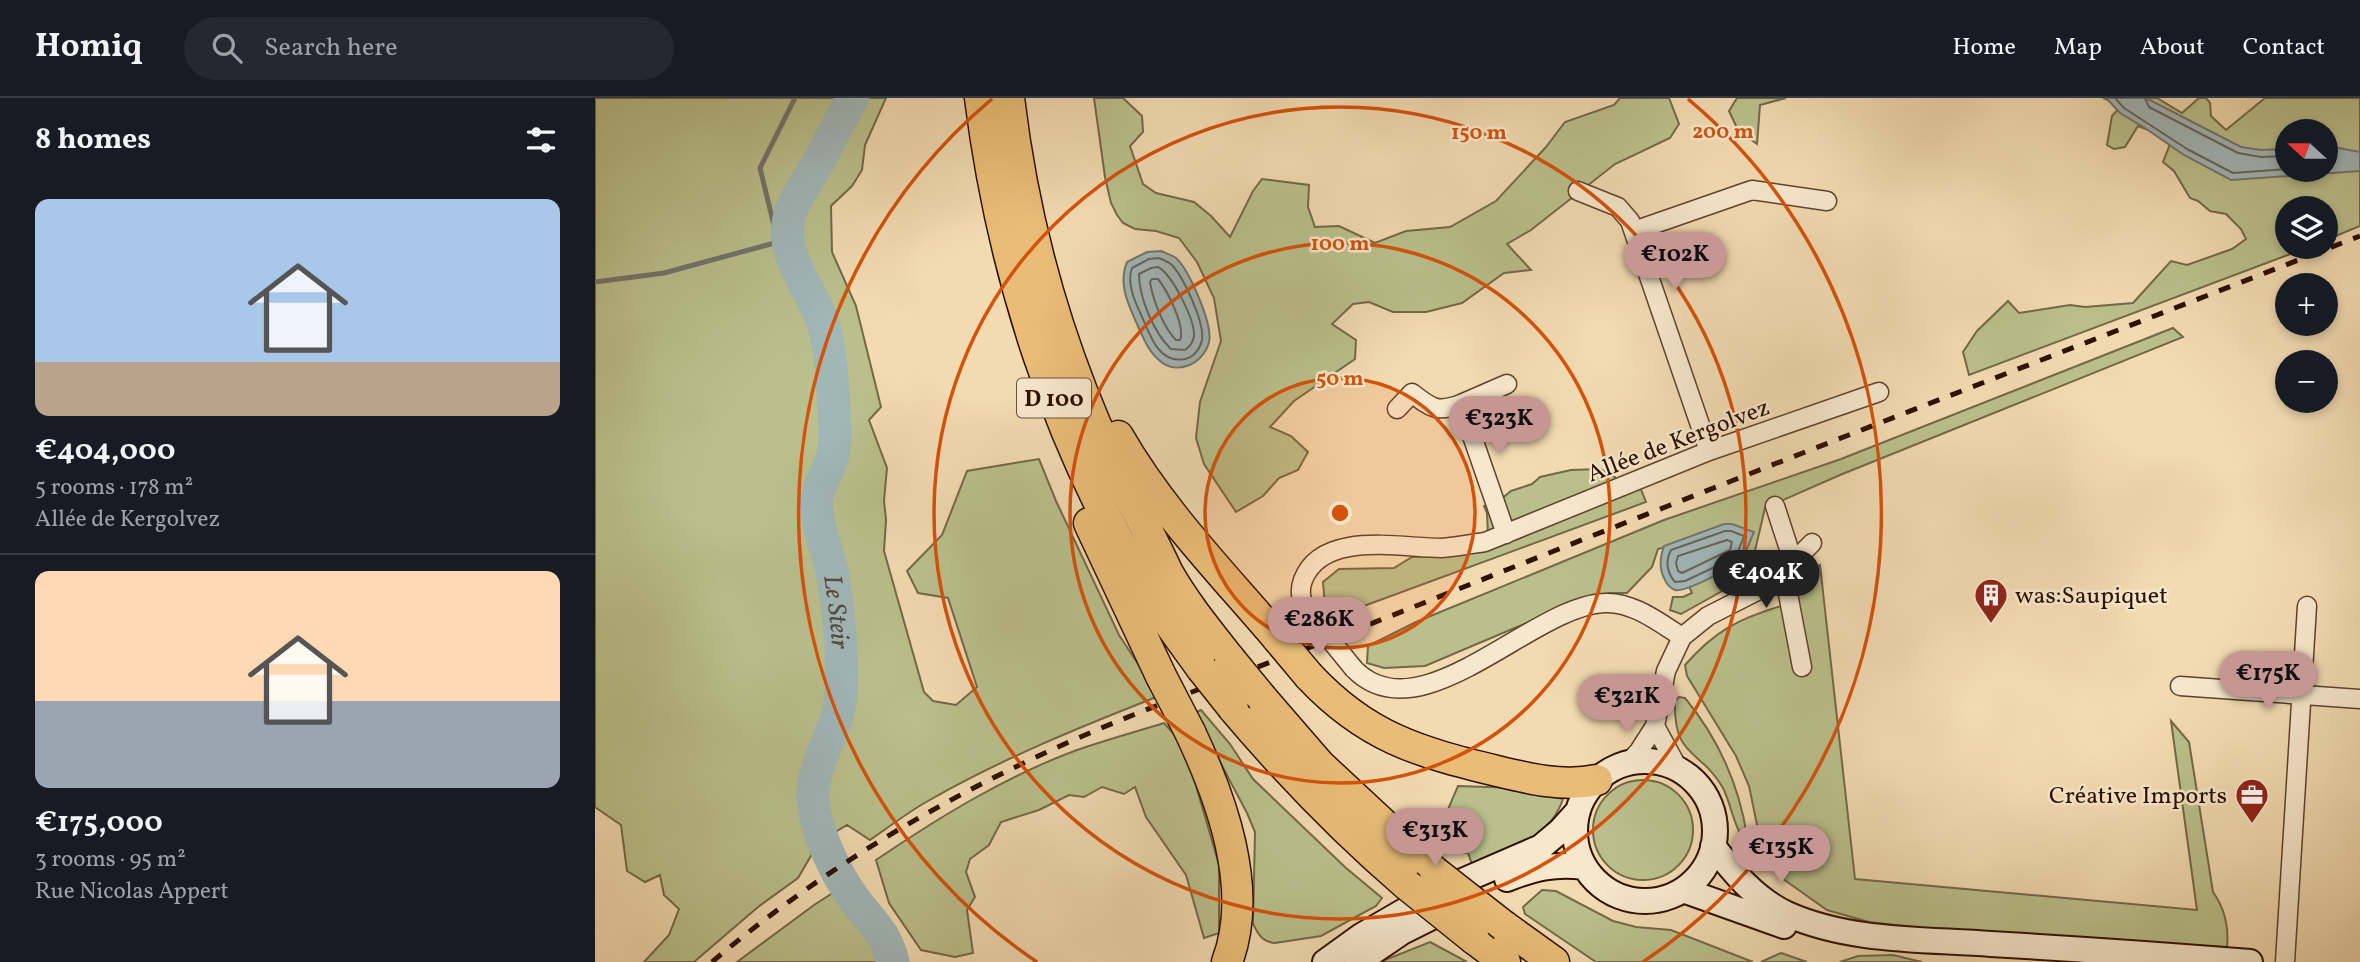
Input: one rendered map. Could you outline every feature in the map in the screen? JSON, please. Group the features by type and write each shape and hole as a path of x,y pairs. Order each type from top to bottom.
{"highway":[{"name":"D 100","path":"980,98 995,192 1013,275 1054,423 1087,518 1190,732 1220,804 1231,845 1235,874 1236,924 1227,962"},
{"name":"D 100","path":"1009,98 1025,202 1053,310 1083,396 1104,447 1169,574 1205,628 1233,708 1300,784 1354,838 1407,885 1505,962"},
{"name":"D 100","path":"1013,275 1054,397 1095,493 1151,597 1216,664 1262,698 1320,765 1435,872 1554,962"},
{"name":"D 100","path":"1053,310 1109,421 1140,471 1191,538 1309,676 1344,710 1391,739 1448,759 1540,780 1570,783 1597,780"}],"main road":[{"path":"1325,962 1361,936 1437,892 1541,847 1560,831 1577,811 1585,794 1597,780 1616,767 1628,763 1654,762 1679,770 1702,790 1714,819 1713,846 1707,863 1683,890 1662,899 1631,900 1604,888 1584,867 1576,840 1577,811"},
{"path":"1713,846 1737,875 1765,901 1803,920 1845,932 2250,962"},
{"path":"1357,962 1402,932 1512,877 1532,869 1557,864 1584,867"},
{"path":"1683,890 1790,929 1832,941 1931,953 2076,962"}],"street":[{"path":"1634,231 1752,190 1827,201"},
{"path":"1578,191 1623,210 1634,231 1709,451"},
{"path":"1397,409 1412,393 1438,409 1461,404 1507,384"},
{"name":"Allée de Kergolvez","path":"1682,637 1632,609 1613,603 1601,603 1537,628 1454,675 1431,684 1386,687 1369,683 1314,620 1302,603 1302,583 1306,573 1317,560 1333,550 1357,546 1459,547 1485,542 1709,451 1879,392"},
{"path":"1461,404 1506,534"},
{"path":"1775,506 1787,540 1788,594 1802,667"},
{"path":"1628,763 1655,726 1666,671 1682,637 1707,616 1761,590 1788,569 1812,543"},
{"path":"2285,962 2307,606"},
{"path":"2180,686 2360,699"},
{"path":"1655,726 1679,770"}],"green space":[{"path":"595,98 886,98 865,145 862,170 852,186 831,206 832,252 856,306 881,407 869,420 887,468 884,551 924,692 933,701 956,705 977,687 948,598 918,593 907,571 942,535 967,471 1039,459 1119,635 1159,696 1012,757 921,805 870,840 847,825 819,842 798,878 758,907 694,962 644,962 669,935 679,909 664,895 660,875 645,882 627,871 621,825 595,807"},
{"path":"1094,98 1123,98 1142,116 1143,132 1130,146 1143,184 1156,193 1194,202 1230,237 1262,179 1309,185 1308,207 1315,227 1339,226 1375,243 1406,231 1450,227 1496,201 1546,147 1565,122 1614,105 1620,98 1669,98 1679,124 1670,138 1615,164 1531,230 1507,244 1531,270 1504,273 1462,303 1426,312 1393,312 1369,302 1353,304 1332,324 1356,340 1355,359 1294,401 1270,427 1291,436 1308,452 1298,470 1279,478 1263,496 1236,512 1204,464 1196,438 1200,402 1221,341 1214,298 1197,262 1179,238 1156,231 1135,229 1123,223 1117,215 1111,203 1105,177"},
{"path":"1737,98 1786,98 1760,105 1757,144 1738,130 1729,111"},
{"path":"2103,98 2157,98 2182,113 2199,98 2206,98 2210,103 2211,116 2226,130 2265,98 2360,98 2360,226 2338,235 2338,196 2275,196 2275,259 2277,259 1969,375 1963,352 1977,331 2008,301 2019,313 2070,305 2085,307 2133,303 2171,261 2187,265 2232,249 2246,239 2241,229 2226,214 2210,211 2190,198 2174,171 2163,162 2172,139 2138,126 2125,147 2114,149 2107,145 2112,116 2122,105"},
{"path":"2173,328 2183,337 1840,475 1765,508 1749,576 1681,614 1670,610 1673,597 1692,593 1685,577 1683,542 1658,549 1652,567 1627,593 1609,593 1517,627 1425,666 1384,668 1367,663 1368,646 1416,622 1664,520 1841,459"},
{"path":"1600,469 1615,477 1615,497 1640,487 1646,502 1334,617 1325,606 1323,582 1339,569 1394,568 1412,557 1432,556 1488,536 1484,506 1500,500 1511,491 1532,484 1540,477 1571,470"},
{"path":"1820,565 1855,879 2197,910 2171,721 2189,742 2213,892 2225,918 2227,947 2015,938 1869,922 1827,910 1779,876 1784,869 1762,849 1749,786 1736,756 1687,676 1685,665 1707,643 1728,628 1781,606 1794,671 1799,576"},
{"path":"1679,697 1685,698 1697,713 1733,780 1747,836 1743,839 1723,788 1715,775 1690,752 1679,734 1675,701"},
{"path":"1201,710 1230,744 1253,779 1346,868 1382,898 1376,906 1321,936 1275,943 1261,937 1253,924 1255,832 1194,713"},
{"path":"1164,723 1181,742 1190,765 1219,865 1219,933 1204,938 1186,875 1146,817 1135,787 1124,794 1102,787 1084,797 1069,795 1039,810 1001,822 989,845 970,859 966,872 975,897 967,910 973,953 955,957 921,950 889,903 876,860 948,814 1024,772 1077,750"},
{"path":"1643,780 1662,784 1678,795 1689,811 1693,830 1689,849 1678,865 1662,876 1643,880 1624,876 1608,865 1597,849 1593,830 1597,811 1608,795 1624,784"},
{"path":"1458,786 1517,788 1563,799 1557,813 1538,834 1473,867 1468,853 1449,853 1439,843 1446,814"},
{"path":"842,887 872,940 878,962 737,962 814,905"},
{"path":"1542,890 1556,891 1613,921 1636,927 1671,930 1753,962 1596,962 1525,914 1523,907"},
{"path":"1430,942 1467,962 1380,962"},
{"path":"1781,953 1807,962 1761,962"},
{"path":"1893,955 1922,962 1840,962 1858,956"}],"water":[{"path":"2106,98 2146,98 2241,147 2275,149 2275,177 2231,180 2184,155 2120,113"},
{"path":"2338,148 2360,152 2360,171 2338,173"},
{"path":"1161,251 1176,258 1187,274 1204,311 1209,334 1209,342 1202,356 1181,367 1166,365 1152,352 1125,294 1123,278 1127,262 1147,252"},
{"path":"1724,524 1754,532 1741,563 1688,588 1675,590 1670,587 1661,566 1664,546"}],"waterway":[{"name":"Le Steir","path":"788,248 778,242 760,168 795,98"},
{"name":"Le Steir","path":"853,98 795,202 788,225 794,263 826,333 835,425 834,452 819,490 817,508 837,604 841,692 835,722 819,764 813,794 820,831 834,865 852,896 886,941 893,962"},
{"path":"595,282 664,273 778,242"}],"railway":[{"path":"712,962 760,923 860,853 966,792 1076,739 2360,236"}],"place":[{"name":"was:Saupiquet","path":"1991,625"},
{"name":"Créative Imports","path":"2252,825"}]}
